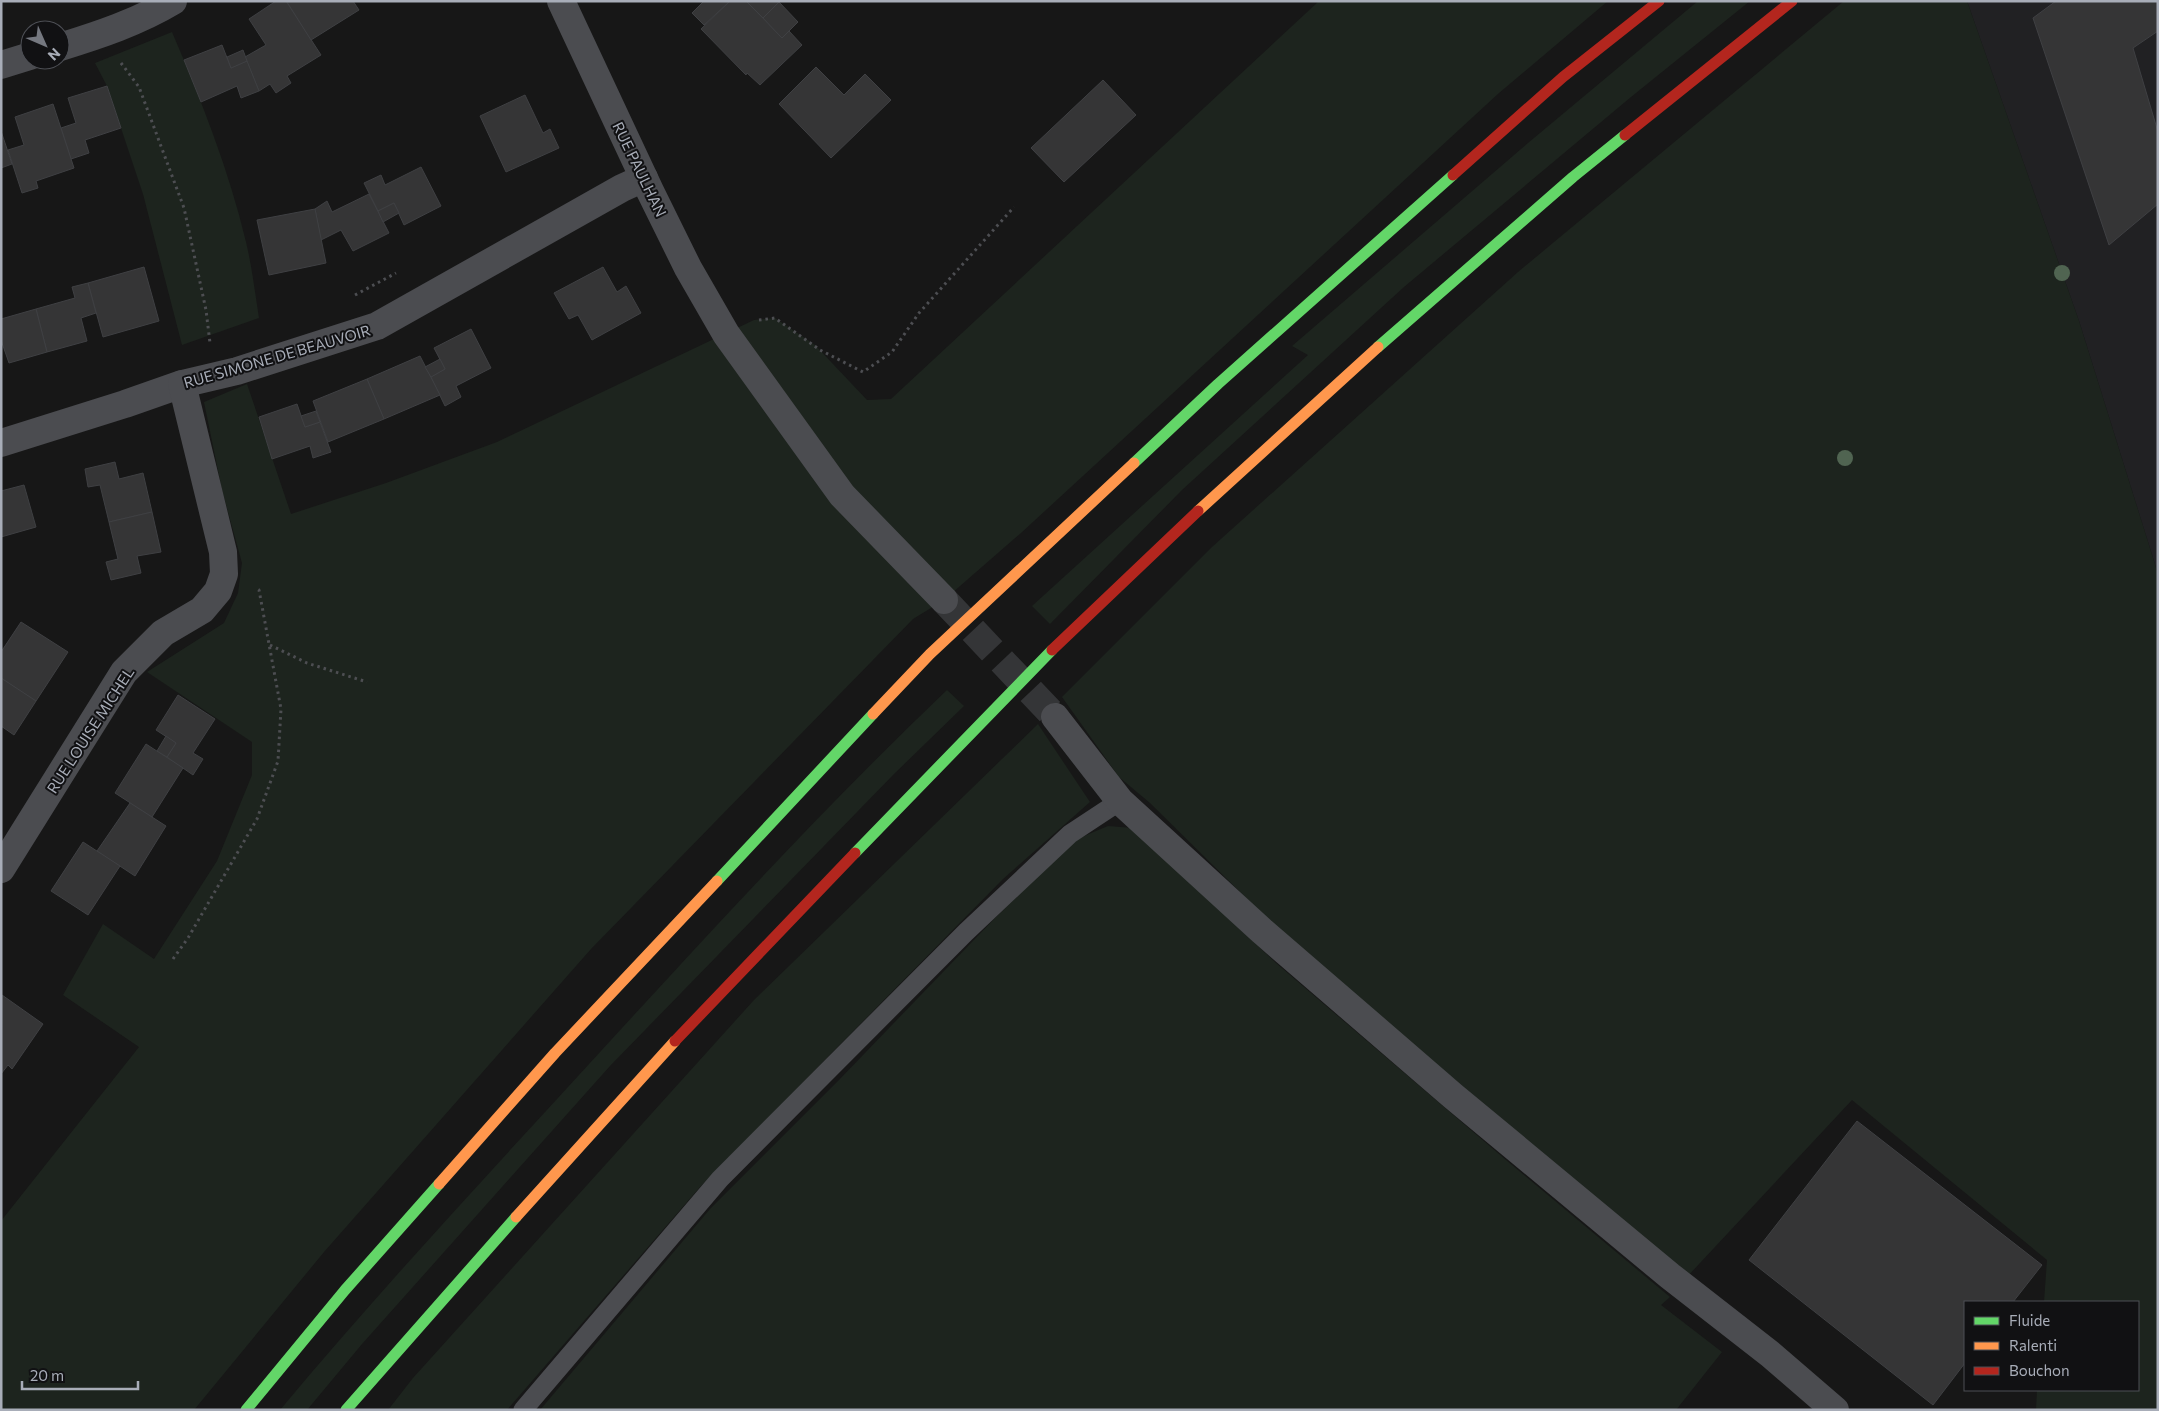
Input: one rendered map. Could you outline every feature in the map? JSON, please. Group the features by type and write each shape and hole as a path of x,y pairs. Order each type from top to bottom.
{"highway":[{"path":"246,1410 345,1290 555,1053 930,654 1226,378 1563,77 1659,1"},
{"path":"346,1410 449,1291 705,1008 1034,667 1240,471 1398,329 1572,177 1792,1"}],"street":[{"path":"70,44 102,34 157,11 173,1"},
{"name":"RUE PAULHAN","path":"561,1 688,268 726,334 842,495 944,600"},
{"path":"1,65 20,59"},
{"name":"RUE SIMONE DE BEAUVOIR","path":"1,443 182,384 215,376 376,326 622,188 644,178"},
{"name":"RUE LOUISE MICHEL","path":"1,869 124,672 163,633 202,610 218,591 224,574 223,552 182,384"},
{"path":"1055,717 1120,801 1262,931 1446,1089 1670,1276 1770,1354 1835,1410"}],"lane":[{"path":"524,1410 720,1179 966,932 1070,834 1120,801"}],"path":[{"path":"102,34 139,87 184,208 206,310 215,376"},
{"path":"726,334 754,320 775,318 820,350 863,372 892,352 919,314 1014,207"},
{"path":"347,299 400,271"},
{"path":"200,345 219,339"},
{"path":"224,574 236,577 259,590"},
{"path":"173,960 258,819 278,761 281,709 259,590 259,580"},
{"path":"269,645 307,663 367,682"}],"shaded area":[{"path":"1319,1 1608,1 1499,93 1021,533 944,600 913,619 591,949 324,1252 194,1410 1,1410 1,1221 139,1047 63,995 103,924 154,959 217,861 252,775 252,742 147,672 224,623 238,593 242,563 222,490 204,402 247,384 291,514 386,483 497,442 754,320 775,318 815,345 867,400 891,399"},
{"path":"1698,1 1750,1 1631,97 1404,287 1182,490 1050,624 1032,606 1308,355 1292,346 1528,143"},
{"path":"1844,1 1967,1 2079,321 2158,574 2158,1410 2036,1410 2037,1391 2139,1391 2139,1301 2044,1301 2047,1260 1852,1100 1686,1278 1304,955 1150,803 1119,777 1062,697 1212,547 1518,272"},
{"path":"1967,1 2158,1 2158,574 2079,321"},
{"path":"172,32 204,109 231,188 248,251 259,318 182,345 143,194 107,86 95,63"},
{"path":"947,690 964,706 893,775 610,1066 362,1344 307,1410 280,1410 428,1241 714,928 852,783"},
{"path":"1038,724 1090,802 1003,879 700,1187 507,1410 388,1410 413,1378 754,1000"},
{"path":"1108,826 1133,828 1276,963 1506,1160 1670,1297 1661,1305 1722,1352 1676,1410 540,1410 710,1209 838,1081 997,916 1077,839"}],"building":[{"path":"276,1 286,1 321,55 287,76 291,83 276,93 270,84 259,91 245,57 266,45 249,19"},
{"path":"353,1 359,10 311,40 287,2"},
{"path":"704,1 730,1 704,25 692,13"},
{"path":"730,1 746,1 782,38 789,31 802,45 760,85 747,73 746,75 701,29"},
{"path":"746,1 779,1 779,2 763,18"},
{"path":"2056,1 2158,1 2158,31 2133,48 2158,132 2158,204 2109,245 2033,18"},
{"path":"779,2 798,22 782,38 763,18"},
{"path":"222,45 231,68 247,61 259,91 241,98 237,86 201,102 184,60"},
{"path":"243,50 247,61 231,68 227,57"},
{"path":"816,67 844,95 865,74 891,100 831,158 779,104"},
{"path":"1103,80 1136,115 1064,182 1031,148"},
{"path":"107,86 121,128 85,140 89,153 71,159 61,128 76,123 68,98"},
{"path":"525,95 543,133 550,129 559,148 506,172 480,116"},
{"path":"53,104 74,168 36,181 38,188 22,193 8,150 24,145 15,117"},
{"path":"1,131 12,164 1,168"},
{"path":"421,167 441,206 404,225 394,203 378,211 364,183 381,175 385,185"},
{"path":"369,194 389,233 353,251 341,230 321,240 315,209 327,201 332,212"},
{"path":"394,203 399,213 383,222 378,211"},
{"path":"315,209 326,263 269,275 257,220"},
{"path":"144,267 159,321 103,337 88,283"},
{"path":"603,267 617,292 626,286 641,313 592,340 578,315 569,319 554,293"},
{"path":"88,283 96,313 81,318 87,341 47,352 36,309 75,298 72,287"},
{"path":"36,309 47,352 9,363 1,340 1,319"},
{"path":"471,329 491,368 456,386 461,397 445,406 431,377 445,369 434,348"},
{"path":"420,356 440,395 384,419 367,379"},
{"path":"440,359 445,369 431,377 425,367"},
{"path":"367,379 384,419 328,442 313,401"},
{"path":"297,404 305,427 320,422 331,452 313,458 310,446 272,459 259,417"},
{"path":"316,411 320,422 305,427 301,416"},
{"path":"115,462 119,479 143,473 152,512 109,522 100,485 88,487 85,469"},
{"path":"24,485 36,527 1,537 1,491"},
{"path":"152,512 161,552 137,556 141,573 111,580 106,562 118,559 109,522"},
{"path":"21,622 68,652 36,701 1,678 1,652"},
{"path":"1,678 36,701 14,735 1,726"},
{"path":"178,695 215,719 193,753 203,759 193,775 167,757 176,743 156,730"},
{"path":"166,736 176,743 167,757 157,751"},
{"path":"146,744 183,768 152,817 115,793"},
{"path":"130,803 166,826 135,876 97,851"},
{"path":"83,842 120,866 88,915 51,891"},
{"path":"2,995 43,1024 12,1069 8,1065 1,1074"},
{"path":"1857,1121 2042,1265 2014,1301 1964,1301 1964,1364 1933,1405 1749,1260"}],"tunnel":[{"path":"944,600 1055,717"}],"traffic: fast":[{"path":"1378,347 1573,177 1625,135"},
{"path":"1134,463 1218,384 1453,175"},
{"path":"855,853 1052,650"},
{"path":"717,881 873,714"},
{"path":"246,1410 345,1290 439,1184"},
{"path":"346,1410 516,1217"}],"traffic: slow":[{"path":"1198,511 1378,347"},
{"path":"873,714 930,654 1134,463"},
{"path":"439,1184 555,1053 717,881"},
{"path":"516,1217 675,1041"}],"traffic: jam":[{"path":"1453,175 1563,77 1659,1"},
{"path":"1625,135 1792,1"},
{"path":"1052,650 1198,511"},
{"path":"675,1041 855,853"}]}
